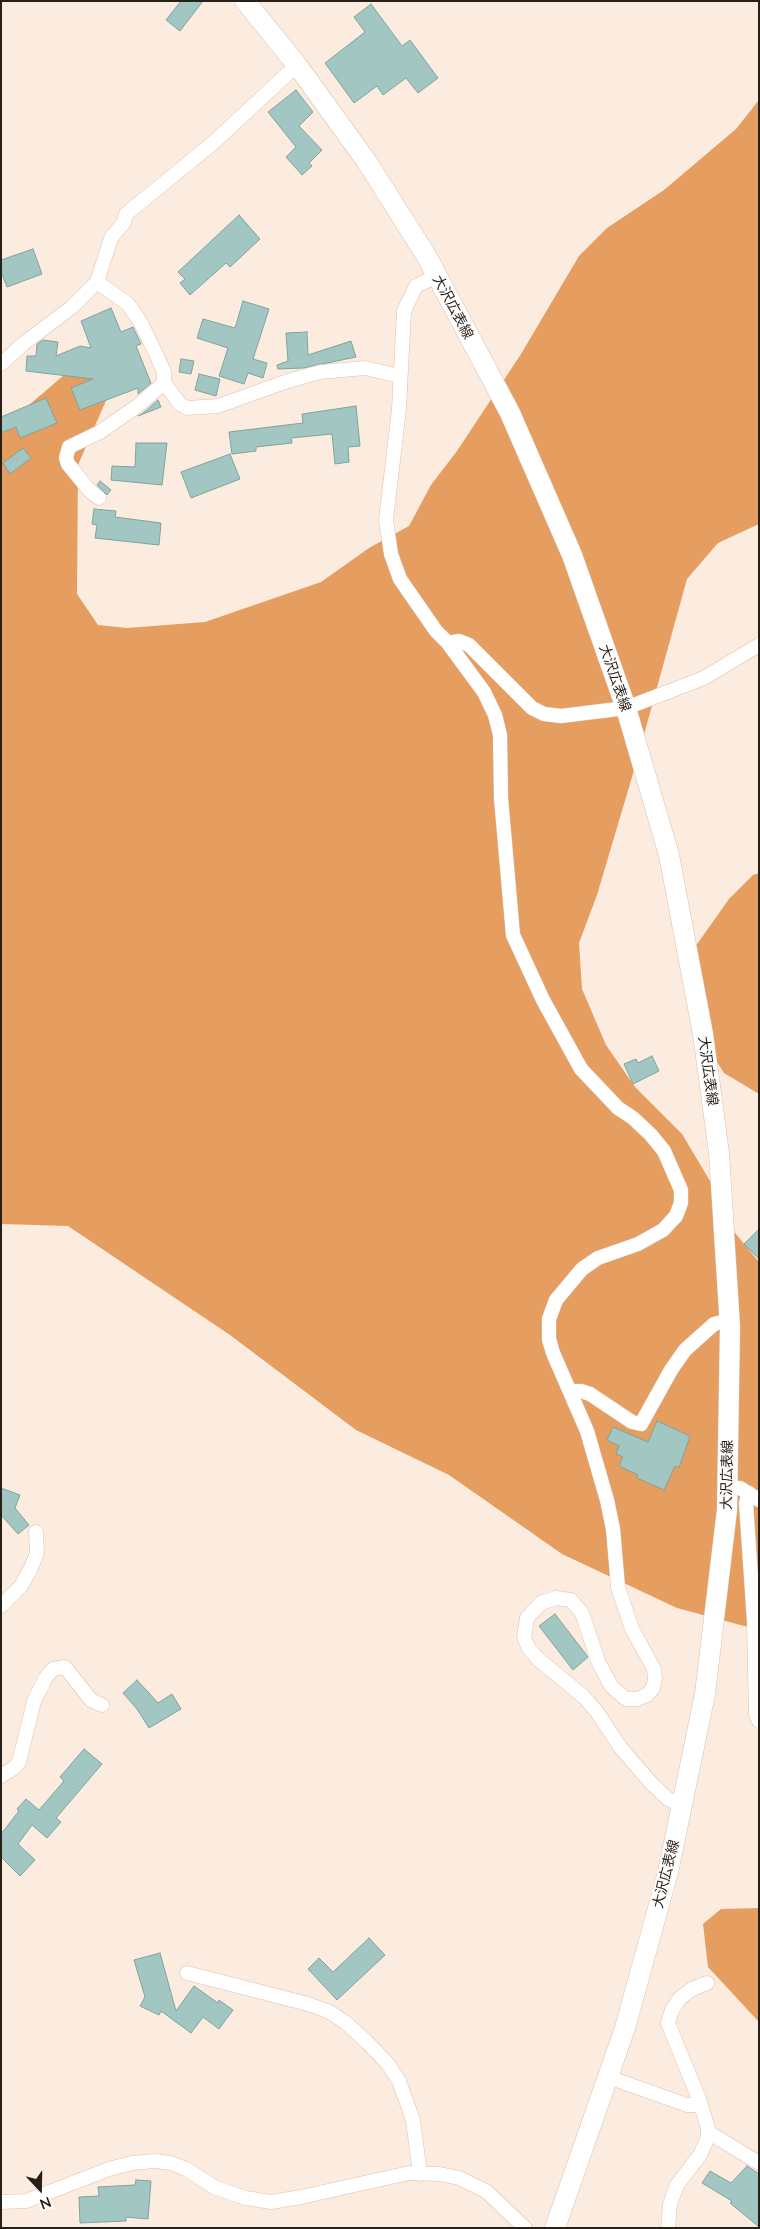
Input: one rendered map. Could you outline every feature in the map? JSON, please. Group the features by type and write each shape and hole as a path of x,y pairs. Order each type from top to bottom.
{"main road":[{"name":"大沢広表線","path":"245,1 297,65 367,162 437,276 510,413 572,555 626,708 669,855 703,1034 719,1153 730,1320 727,1510 705,1694 668,1872 626,2028 555,2228"}],"street":[{"path":"1,364 23,344 72,307 97,282 111,238 124,222 126,214 213,143 297,65"},
{"path":"437,276 416,286 404,311 399,376 399,409 386,520 391,554 400,579 436,631 448,643 484,692 495,715 500,735 501,798 513,935 543,1000 581,1069 604,1094 651,1135 664,1151 681,1190 682,1203 676,1216 663,1230 638,1244 598,1258 582,1269 556,1300 549,1319 549,1339 559,1370 571,1391 586,1431 607,1500 613,1529 618,1587 632,1629 654,1668 655,1679 653,1688 647,1695 637,1699 626,1699 611,1686 598,1660 582,1613 571,1600 556,1598 541,1602 527,1618 524,1637 528,1647 538,1659 583,1696 597,1712 620,1747 651,1783 668,1799 682,1806"},
{"path":"97,282 128,304 141,323 164,372 164,383 180,404 187,408 218,406 288,381 320,372 365,368 399,376"},
{"path":"99,498 90,491 68,464 66,458 69,447 100,432 136,407 164,383"},
{"path":"448,643 459,642 470,645 532,708 544,714 575,716 626,708 704,678 759,645"},
{"path":"571,1391 581,1391 590,1394 632,1422 641,1424 671,1370 685,1350 714,1324 730,1320"},
{"path":"728,1488 740,1488 754,1496 746,1502 754,1621 756,1714 759,1722"},
{"path":"1,1606 21,1586 31,1568 37,1553 36,1532"},
{"path":"1,1776 14,1768 19,1762 34,1701 46,1677 53,1669 65,1666 91,1700 102,1705"},
{"path":"187,1973 308,2004 330,2012 346,2023 381,2056 398,2081 413,2120 420,2174"},
{"path":"668,2228 670,2204 677,2185 700,2155 708,2132 701,2105 668,2023 672,2010 680,1998 692,1988 707,1983"},
{"path":"608,2077 687,2105 701,2105"},
{"path":"708,2132 759,2163"},
{"path":"1,2202 26,2201 132,2162 155,2161 171,2163 186,2169 216,2188 246,2198 271,2202 302,2198 409,2173 460,2178 486,2191 525,2228"}],"shaded area":[{"path":"759,100 759,524 718,543 687,579 635,767 597,895 579,943 582,989 606,1045 635,1087 682,1134 710,1181 731,1228 759,1262 759,1630 677,1608 562,1554 449,1475 356,1430 230,1335 68,1226 1,1224 1,429 64,375 94,360 108,396 78,465 77,594 98,625 127,628 205,622 321,582 369,548 409,526 431,485 457,451 521,354 579,256 607,228 664,190 736,129"},
{"path":"759,873 759,1094 724,1073 698,1032 695,947 729,899 753,875"},
{"path":"759,1908 759,2022 708,1967 703,1924 721,1909"}],"building":[{"path":"181,1 203,1 180,31 166,20"},
{"path":"371,4 402,46 410,40 438,78 418,93 406,78 383,95 377,86 354,103 325,63 365,32 354,17"},
{"path":"296,90 313,112 299,126 322,150 309,163 312,166 302,175 286,157 296,147 268,112"},
{"path":"239,215 260,239 230,267 226,263 190,295 180,283 185,279 178,272"},
{"path":"33,249 42,274 7,287 1,272 1,260"},
{"path":"243,301 269,309 253,359 267,363 263,378 248,373 244,384 219,376 228,348 197,338 203,319 235,328"},
{"path":"111,308 121,332 133,327 141,344 136,346 151,383 138,394 138,388 80,410 71,388 93,379 26,371 27,356 36,356 37,344 43,340 58,342 56,356 80,346 91,348 81,321"},
{"path":"307,332 308,355 351,341 356,357 303,368 278,369 277,365 288,361 286,333"},
{"path":"181,359 194,361 191,374 179,372"},
{"path":"199,374 220,379 216,396 195,390"},
{"path":"46,398 57,423 20,438 16,427 1,433 1,417"},
{"path":"158,400 161,407 138,416 142,414"},
{"path":"356,406 360,446 348,447 349,462 335,464 332,434 291,438 292,443 256,447 256,451 232,454 229,432 303,423 302,414"},
{"path":"136,443 167,443 162,485 111,480 112,466 135,467"},
{"path":"23,448 31,458 10,474 3,463"},
{"path":"230,454 240,479 191,498 181,472"},
{"path":"100,481 111,490 107,495 97,485"},
{"path":"94,509 116,511 115,517 161,523 159,545 95,538 97,525 92,524"},
{"path":"652,1056 659,1071 633,1084 624,1064 636,1059 638,1063"},
{"path":"759,1229 759,1259 744,1244"},
{"path":"657,1421 690,1436 679,1468 675,1466 664,1490 637,1478 638,1475 619,1466 623,1457 616,1454 619,1446 607,1440 613,1427 648,1442"},
{"path":"1,1488 20,1495 15,1508 29,1525 18,1534 1,1515"},
{"path":"555,1614 588,1657 573,1670 539,1626"},
{"path":"137,1680 158,1703 172,1694 181,1709 149,1728 137,1709 123,1693"},
{"path":"84,1749 102,1764 56,1818 61,1822 47,1838 32,1825 18,1844 35,1860 20,1876 1,1857 1,1834 19,1811 17,1809 26,1799 39,1810 64,1781 60,1777"},
{"path":"369,1938 385,1955 337,2000 308,1969 319,1958 333,1972"},
{"path":"160,1953 176,2011 194,1986 218,2003 219,2000 233,2010 219,2029 203,2017 191,2033 161,2011 159,2015 140,2006 145,1997 134,1960"},
{"path":"747,2166 759,2174 759,2227 730,2203 732,2201 702,2183 710,2171 731,2183"},
{"path":"136,2180 151,2181 148,2219 126,2217 126,2221 80,2223 79,2197 99,2196 98,2187 135,2185"}]}
